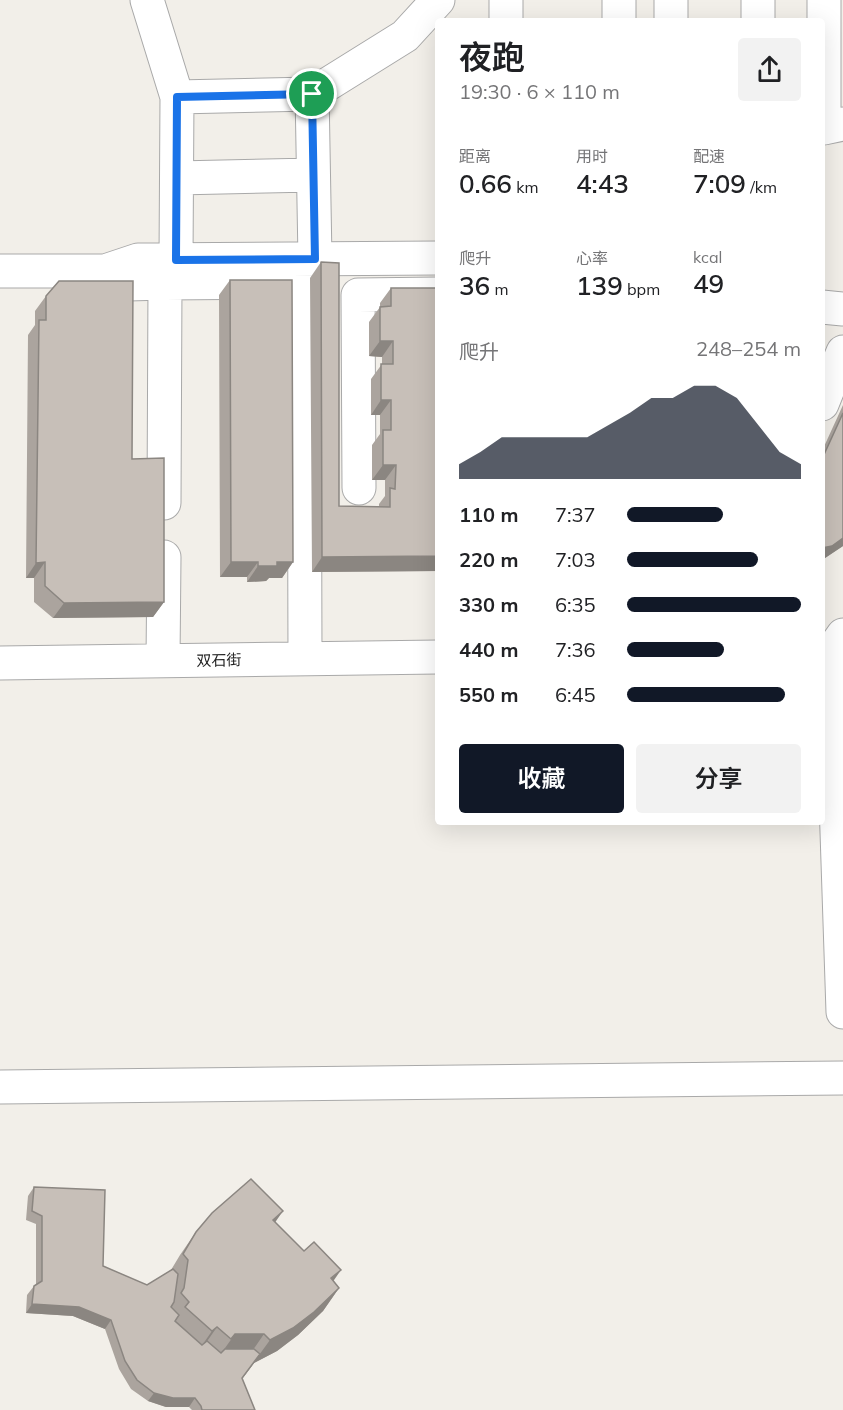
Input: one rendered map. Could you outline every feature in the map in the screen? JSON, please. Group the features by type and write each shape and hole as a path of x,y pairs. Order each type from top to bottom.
{"street":[{"path":"147,0 177,97 177,178 170,271 163,660"},
{"path":"177,97 312,92 405,36 438,0"},
{"path":"506,0 506,18"},
{"path":"619,0 619,18"},
{"path":"671,0 671,18"},
{"path":"758,0 758,18"},
{"path":"824,0 824,18"},
{"path":"312,92 315,259"},
{"path":"825,128 843,124"},
{"path":"177,178 314,175"},
{"path":"0,270 105,270 128,284 170,271 315,259 435,258"},
{"path":"170,271 304,282 305,658"},
{"path":"359,488 358,295 435,294"},
{"path":"825,307 843,309"},
{"path":"825,397 843,352"},
{"path":"835,648 843,1012"},
{"name":"双石街","path":"0,663 435,657"},
{"path":"0,1087 843,1078"}],"building":[{"path":"321,262 339,263 339,506 390,507 390,488 395,489 396,465 383,465 383,430 391,430 391,400 381,400 381,364 393,364 393,341 380,341 380,307 391,306 391,288 435,288 435,556 322,557"},
{"path":"230,280 292,280 293,562 277,562 277,566 258,566 258,562 231,562"},
{"path":"59,281 133,281 132,459 164,458 164,602 64,603 45,586 45,562 36,563 39,320 46,320 46,296"},
{"path":"843,413 843,538 832,546 825,547 825,452"},
{"path":"251,1179 283,1211 273,1220 304,1251 314,1242 341,1270 331,1278 339,1288 293,1328 270,1340 264,1334 235,1334 231,1339 217,1327 212,1331 185,1307 189,1302 181,1293 184,1288 188,1260 183,1254 196,1232 212,1213"},
{"path":"34,1187 105,1190 103,1266 147,1285 173,1269 178,1274 174,1302 171,1307 179,1315 175,1321 202,1345 207,1341 221,1353 225,1349 254,1349 260,1354 242,1378 255,1410 202,1410 195,1398 173,1398 154,1393 137,1380 125,1361 111,1320 79,1307 32,1304 34,1286 42,1281 42,1216 32,1211"}],"route":[{"path":"312,94 315,259 176,260 177,97 312,94"}]}
